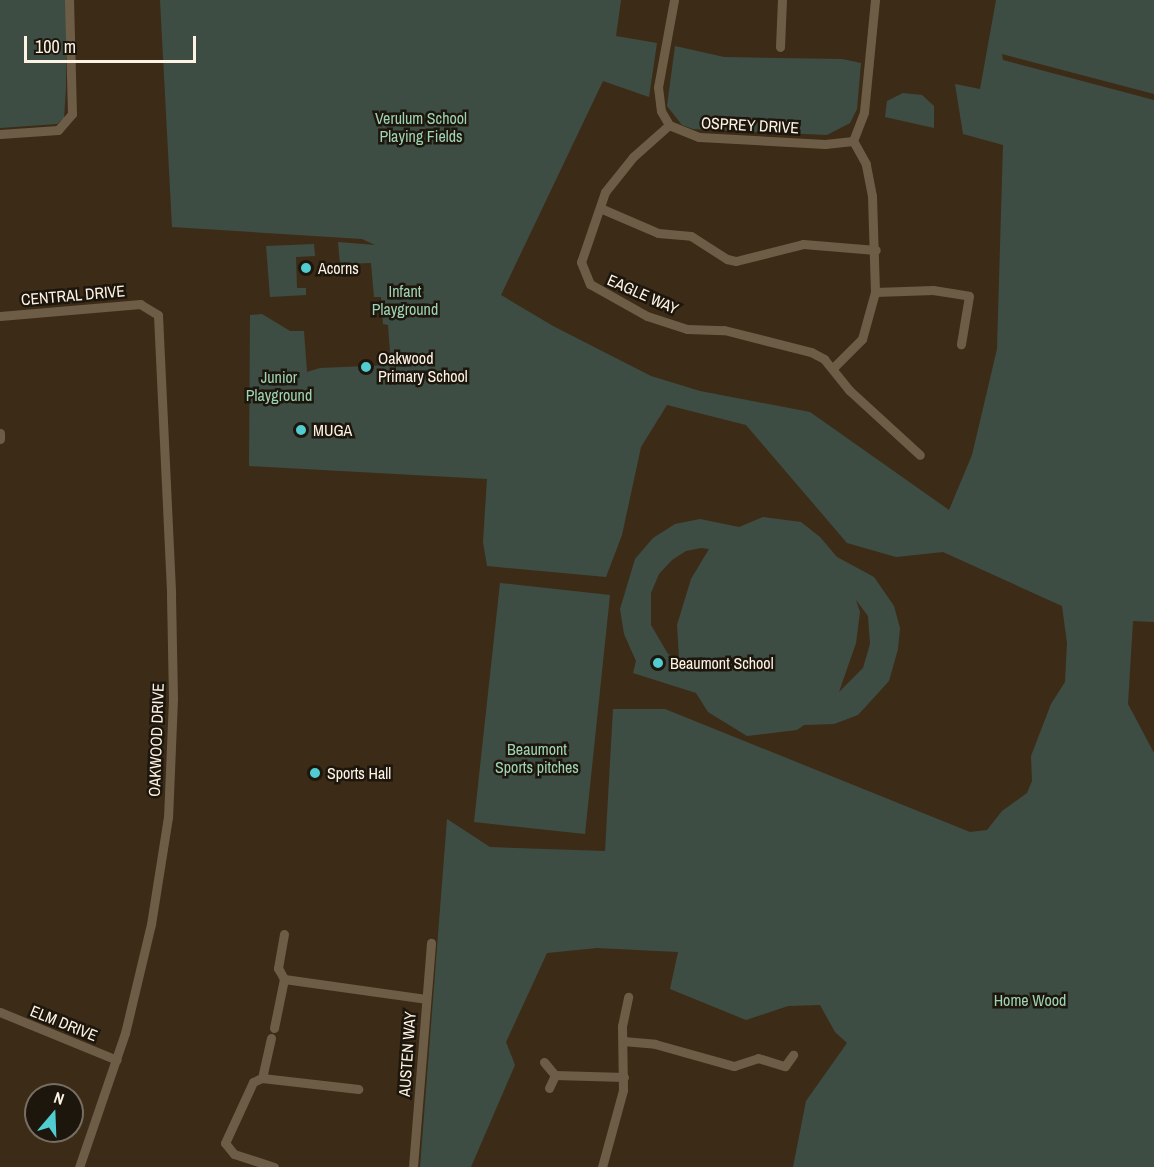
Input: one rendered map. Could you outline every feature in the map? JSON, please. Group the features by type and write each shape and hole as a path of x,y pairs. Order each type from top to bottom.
{"street":[{"path":"0,134 58,130 72,114 69,0"},
{"path":"669,125 661,111 658,87 674,0"},
{"path":"780,47 782,0"},
{"path":"833,368 862,339 875,292 876,250 866,164 853,141 867,91 875,0"},
{"name":"OSPREY DRIVE","path":"669,125 699,137 825,144 853,141"},
{"name":"EAGLE WAY","path":"669,125 614,178 600,208 581,262 590,284 598,291 647,316 687,329 724,330 811,352 833,368 849,390 920,455"},
{"path":"600,208 658,232 691,236 727,259 736,261 802,244 876,250"},
{"path":"875,292 933,290 969,296 961,344"},
{"name":"CENTRAL DRIVE","path":"0,316 148,306"},
{"name":"OAKWOOD DRIVE","path":"78,1167 117,1060 151,924 166,828 173,699 158,315 148,306"},
{"path":"0,433 0,439"},
{"path":"274,1028 284,979 279,968 284,934"},
{"name":"AUSTEN WAY","path":"412,1167 431,943"},
{"path":"284,979 426,999"},
{"path":"602,1167 624,1077 623,1041 628,997"},
{"name":"ELM DRIVE","path":"0,1012 117,1060"},
{"path":"271,1038 262,1078 250,1087 225,1143 234,1154 273,1167"},
{"path":"623,1041 655,1044 734,1066 758,1058 785,1066 793,1055"},
{"path":"544,1062 555,1075 624,1077"},
{"path":"549,1088 555,1075"},
{"path":"262,1078 358,1089"}],"green space":[{"path":"0,0 66,0 64,118 57,124 0,128"},
{"path":"160,0 621,0 616,36 657,43 649,97 603,81 501,295 553,326 651,376 700,391 810,412 949,510 972,455 997,349 1003,145 963,134 955,84 980,89 996,0 1154,0 1154,94 1002,54 1003,60 1154,100 1154,622 1133,621 1128,704 1154,753 1154,1167 793,1167 806,1101 847,1043 835,1032 820,1005 788,1006 746,1020 670,989 678,952 597,948 547,953 506,1042 515,1065 471,1167 420,1167 447,819 490,847 605,851 613,709 665,709 970,832 987,830 1002,811 1027,793 1032,781 1031,756 1051,704 1065,682 1067,643 1062,606 943,552 896,557 847,543 746,425 667,405 641,447 622,535 606,577 487,566 483,542 487,479 249,466 250,315 262,314 290,331 304,331 307,372 320,368 391,365 388,325 383,324 381,297 374,297 371,263 340,264 338,242 375,245 362,239 172,227"},
{"path":"675,46 724,57 842,59 861,63 857,109 850,123 827,135 693,129 682,125 667,106"},
{"path":"903,93 922,95 934,106 934,128 885,117 887,101"},
{"path":"314,244 315,256 296,257 297,288 306,288 306,295 270,297 266,246"},
{"path":"763,517 801,522 820,537 837,557 874,577 894,606 900,628 898,649 889,681 858,715 834,724 804,725 797,730 747,736 708,712 696,693 633,673 636,661 624,634 620,609 635,559 653,538 675,524 700,519 739,527","holes":["709,549 691,579 677,625 679,658 668,654 651,625 651,593 659,574 672,560 686,551","856,600 868,616 870,644 863,668 839,692 856,643 860,612"]},
{"name":"Beaumont Sports pitches","path":"500,583 610,595 585,834 474,822"}],"place":[{"name":"Acorns","path":"306,268"},
{"name":"Oakwood Primary School","path":"366,367"},
{"name":"MUGA","path":"301,430"},
{"name":"Beaumont School","path":"658,663"},
{"name":"Sports Hall","path":"315,773"}],"park label":[{"name":"Verulum School Playing Fields","path":"421,127"},
{"name":"Infant Playground","path":"405,300"},
{"name":"Junior Playground","path":"279,386"},
{"name":"Home Wood","path":"1030,1000"}]}
